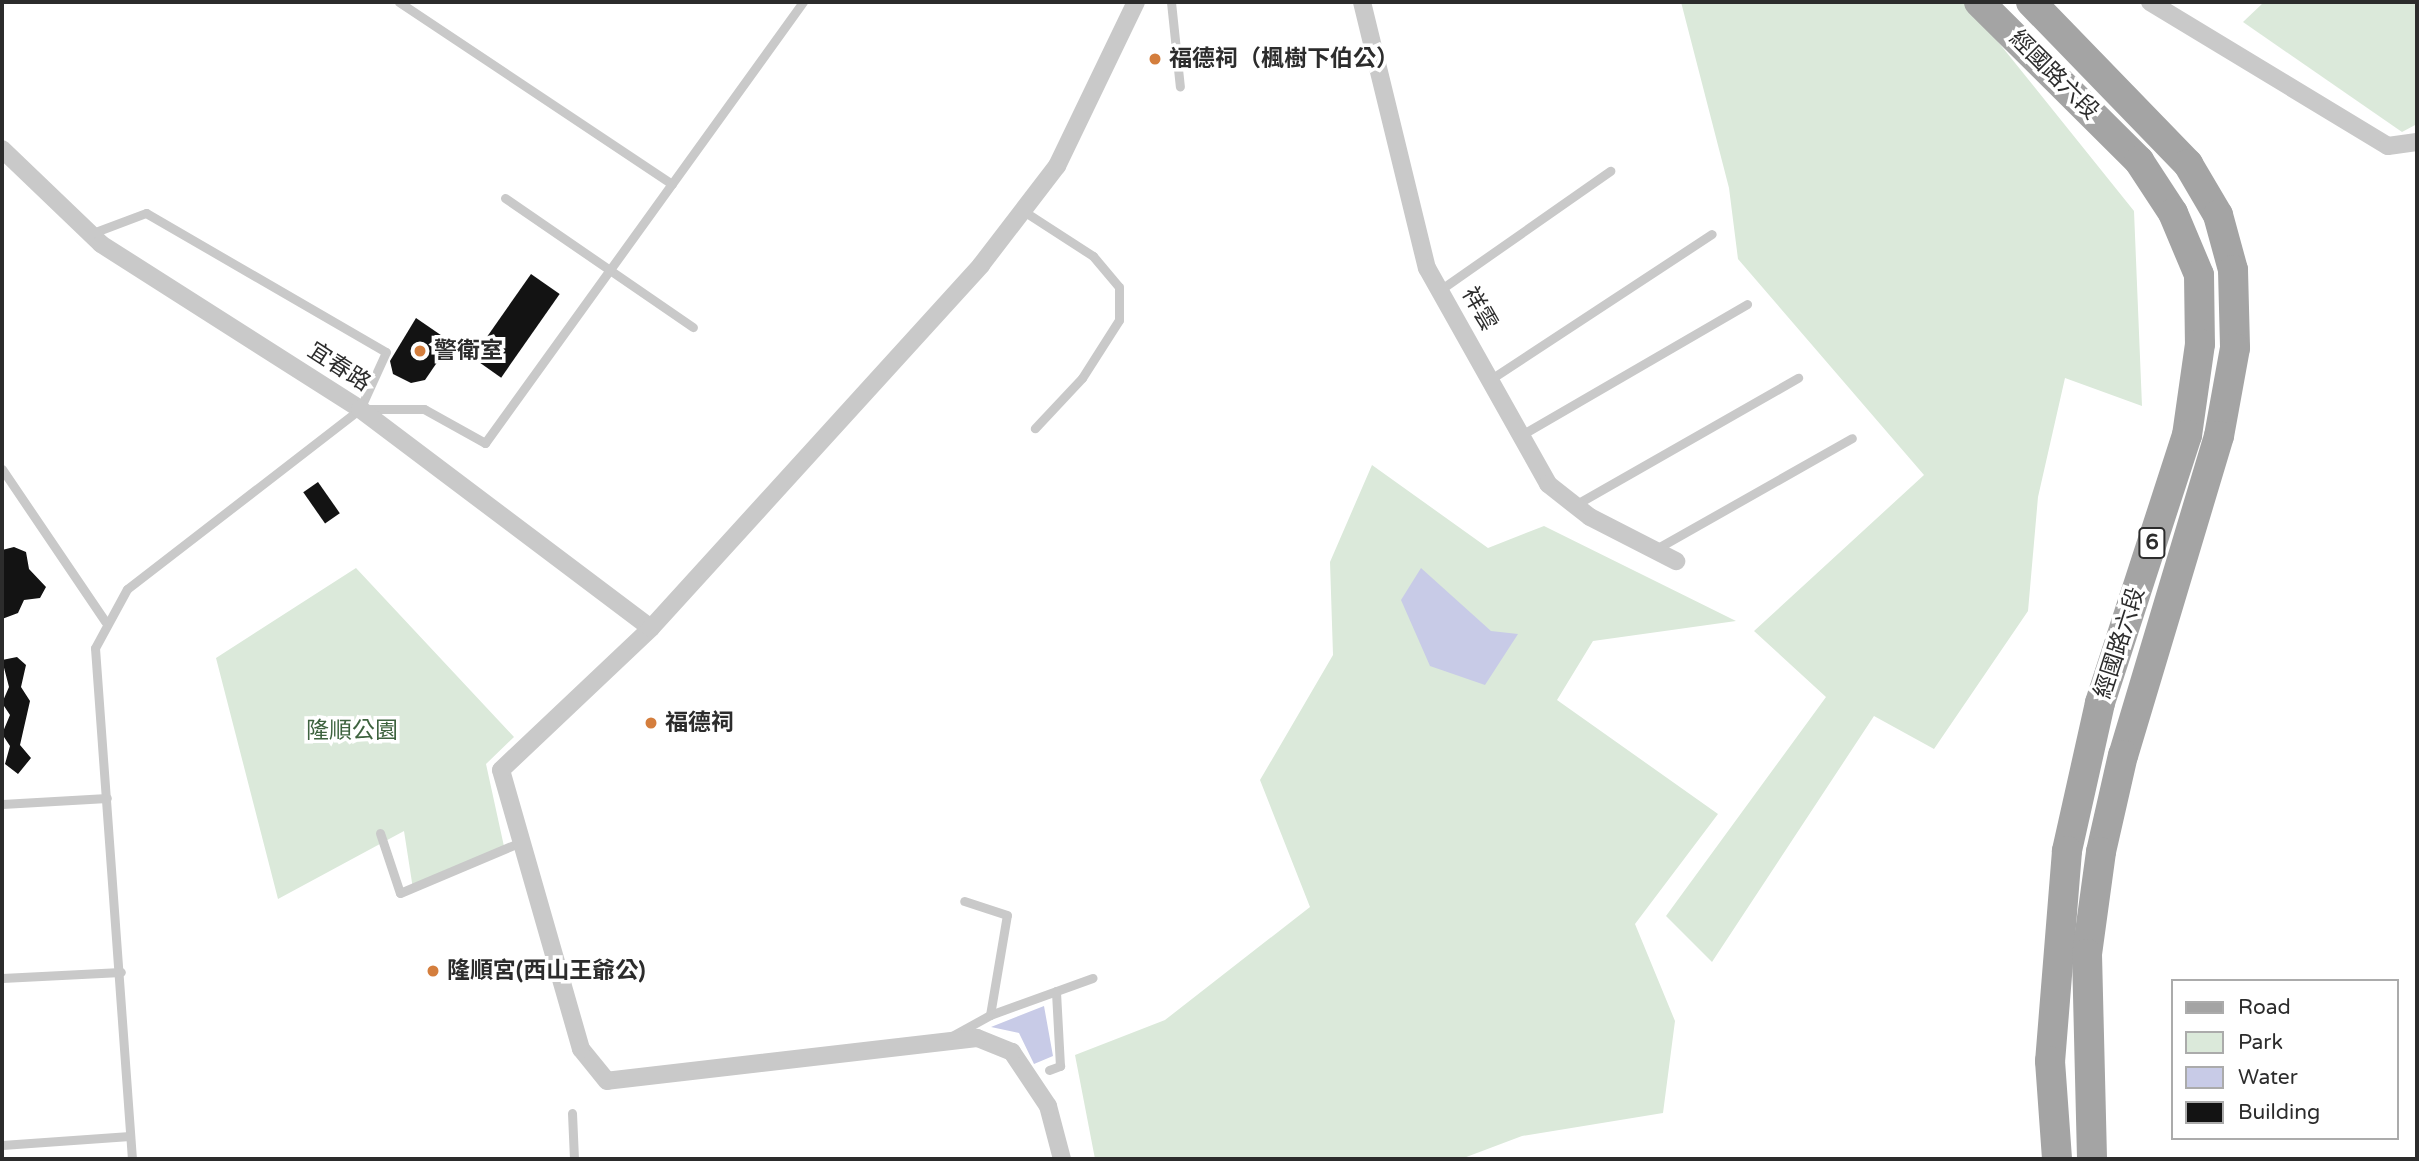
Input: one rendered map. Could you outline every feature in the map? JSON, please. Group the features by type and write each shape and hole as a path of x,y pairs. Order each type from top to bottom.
{"main road":[{"name":"經國路六段","path":"1979,2 2139,160 2174,214 2199,275 2200,344 2187,435 2100,703 2065,872 2050,1061 2057,1159"},
{"name":"經國路六段","path":"2031,2 2188,164 2218,215 2234,270 2235,348 2219,436 2123,755 2097,879 2087,954 2092,1159"},
{"path":"2065,872 2097,879"}],"street":[{"path":"1062,1159 1048,1106 1012,1052 977,1038 607,1081 581,1049 501,770 651,628 1025,212 1057,166 1136,2"},
{"name":"祥雲","path":"1362,2 1427,268 1523,434 1548,484 1575,505 1676,561"},
{"path":"2150,2 2388,146 2417,142"},
{"name":"宜春路","path":"2,149 90,234 360,409 651,628"}],"lane":[{"path":"399,2 672,184"},
{"path":"360,409 424,409 485,443 803,2"},
{"path":"1171,2 1180,87"},
{"path":"1440,290 1610,172"},
{"path":"505,198 693,327"},
{"path":"1025,212 1093,256 1119,287 1119,320 1082,378 1035,428"},
{"path":"90,234 146,213 386,352 360,409 127,589 105,621 95,649 121,972 132,1159"},
{"path":"1491,379 1712,234"},
{"path":"1523,434 1747,304"},
{"path":"1575,505 1798,377"},
{"path":"1655,550 1852,438"},
{"path":"2,468 105,621"},
{"path":"2,804 107,798"},
{"path":"380,833 400,893 522,842"},
{"path":"964,901 1007,915 990,1015"},
{"path":"2,978 121,972"},
{"path":"941,1042 990,1015 1092,978"},
{"path":"1049,1070 1060,1066 1056,991"},
{"path":"572,1113 574,1159"},
{"path":"2,1145 130,1136"}],"green space":[{"path":"1681,2 1966,2 2134,211 2142,406 2065,378 2038,497 2028,611 1934,749 1874,716 1712,962 1666,916 1826,697 1754,631 1924,475 1738,259 1729,188"},
{"path":"2264,2 2417,2 2417,124 2402,132 2243,22"},
{"path":"1372,465 1488,548 1544,526 1736,621 1593,641 1557,700 1718,814 1635,924 1675,1021 1663,1113 1522,1136 1461,1159 1095,1159 1075,1055 1165,1020 1310,907 1260,780 1333,655 1330,562"},
{"name":"隆順公園","path":"356,568 514,737 486,764 505,851 413,889 404,831 278,899 216,658"}],"water":[{"path":"1421,568 1491,631 1518,634 1485,685 1430,666 1401,600"},
{"path":"1044,1006 1053,1056 1034,1064 1019,1033 991,1027"}],"building":[{"path":"531,274 560,294 501,378 472,358"},
{"name":"警衛室","path":"416,318 451,342 425,380 411,383 393,374 390,361"},
{"path":"318,482 340,513 325,523 303,492"},
{"path":"14,547 26,552 29,569 46,587 40,598 24,600 18,613 2,619 2,550"},
{"path":"17,657 26,665 21,687 30,701 20,745 31,758 18,774 5,764 10,746 2,734 10,715 2,703 9,687 2,660"}],"place":[{"name":"福德祠（楓樹下伯公）","path":"1155,59"},
{"name":"警衛室","path":"420,351"},
{"name":"福德祠","path":"651,723"},
{"name":"隆順宮(西山王爺公)","path":"433,971"}]}
